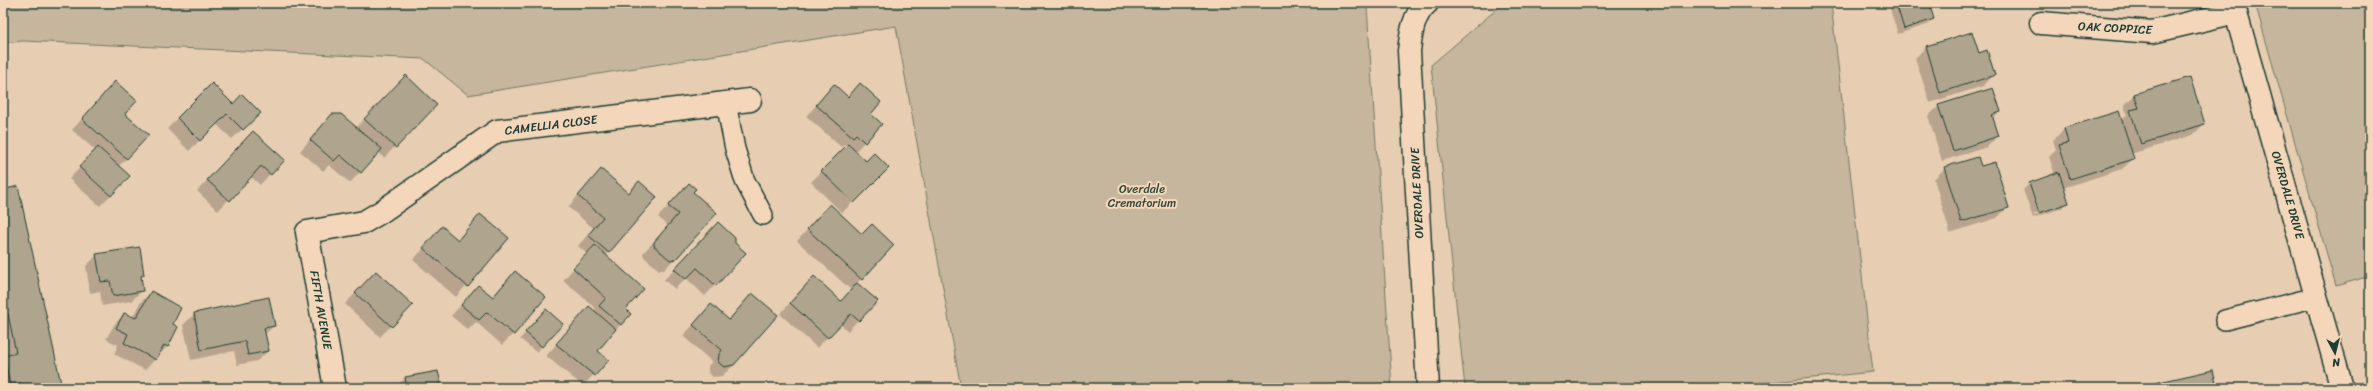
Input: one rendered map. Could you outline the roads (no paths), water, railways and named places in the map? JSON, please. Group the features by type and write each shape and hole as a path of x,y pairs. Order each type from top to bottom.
{"street":[{"name":"OVERDALE DRIVE","path":"1420,5 1412,28 1409,51 1428,388"},
{"name":"OVERDALE DRIVE","path":"2234,8 2342,388"},
{"name":"OAK COPPICE","path":"2041,23 2152,32 2234,8"},
{"name":"CAMELLIA CLOSE","path":"307,232 364,222 381,212 497,131 750,100"},
{"name":"FIFTH AVENUE","path":"307,232 333,388"}],"lane":[{"path":"726,103 735,150 745,181 763,215"},
{"path":"2225,320 2316,297"}],"park label":[{"name":"Overdale Crematorium","path":"1142,196"}]}
